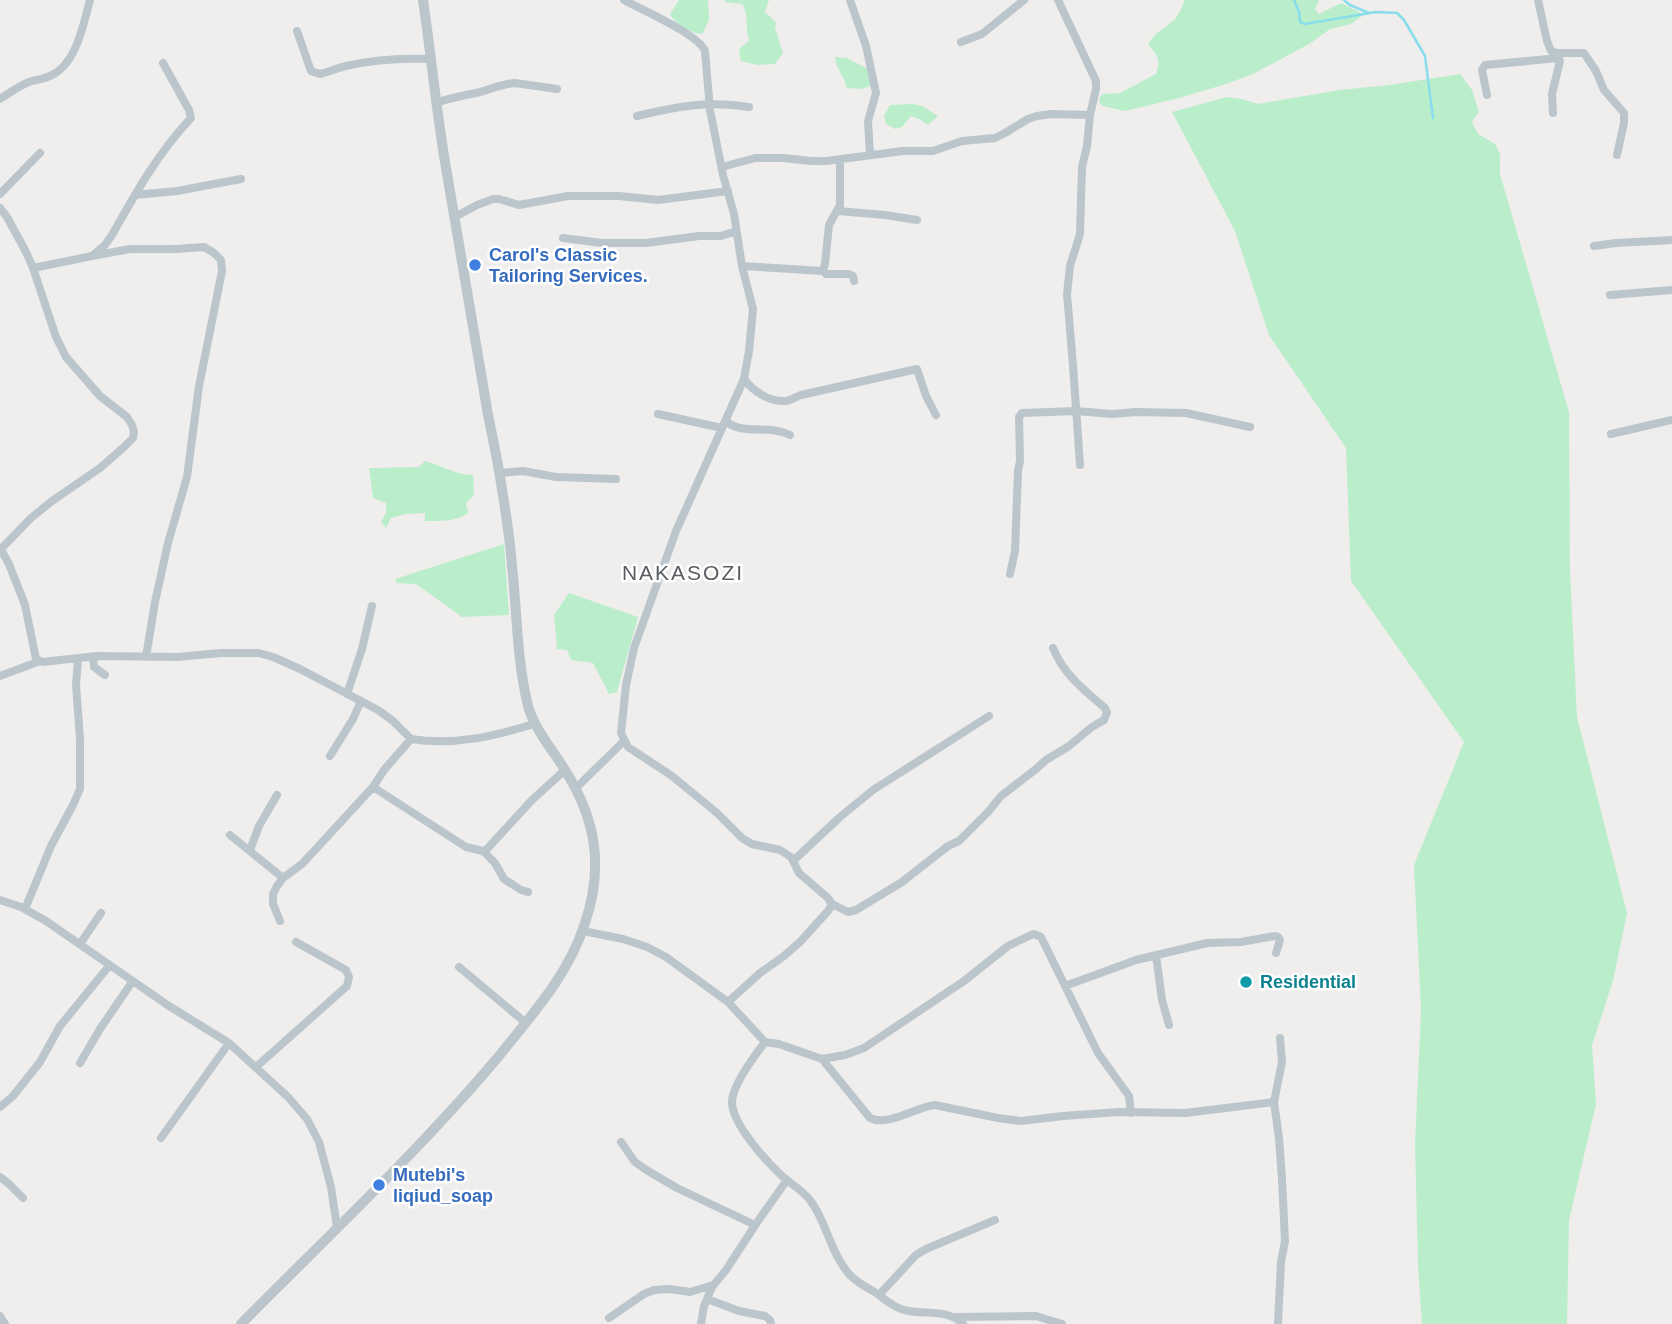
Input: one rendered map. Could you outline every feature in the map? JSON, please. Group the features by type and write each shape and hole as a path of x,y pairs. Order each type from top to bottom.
{"street":[{"path":"0,99 61,69 81,36 90,0"},
{"path":"241,1324 410,1155 464,1097 526,1023 562,972 583,931 590,910 596,859 592,829 576,788 534,724 528,707 500,473 436,103 423,0"},
{"path":"624,0 673,26 702,45 705,51 709,103 752,309 744,379 676,531 634,648 626,685 621,733 624,741 628,747 672,776 742,838 752,844 780,850 791,856 799,873 832,904 848,912 856,910 902,882 948,846 959,841 1001,796 1046,760 1104,720 1107,712 1105,708 1072,679 1053,648"},
{"path":"850,0 866,46 876,93 868,121 870,155"},
{"path":"961,42 982,34 1024,0"},
{"path":"1058,0 1096,81 1082,167 1080,234 1070,266 1067,294 1080,466"},
{"path":"1538,0 1546,41 1560,61 1552,94 1552,113"},
{"path":"297,31 312,71 320,74 356,64 413,58 430,59"},
{"path":"1486,94 1482,70 1485,65 1584,54 1596,71 1604,90 1624,113 1617,155"},
{"path":"92,256 105,245 168,143 191,118 163,63"},
{"path":"436,103 455,96 515,83 557,89"},
{"path":"636,116 684,105 709,103 749,107"},
{"path":"722,167 755,158 840,160 933,151 962,141 995,138 1037,116 1090,116"},
{"path":"0,194 40,153"},
{"path":"822,271 829,225 838,211 841,196 840,160"},
{"path":"135,195 177,191 241,179"},
{"path":"455,217 493,199 519,205 568,196 619,196 658,200 728,191"},
{"path":"0,208 33,268 65,357 100,396 127,417 134,432 133,438 100,468 31,518 0,549 25,605 36,659 43,663 93,657 259,653 300,669 378,710 411,739 453,742 486,737 534,724"},
{"path":"838,211 916,220"},
{"path":"563,238 602,243 646,243 699,236 722,236 736,232"},
{"path":"1594,246 1672,240"},
{"path":"33,268 130,250 204,247 221,260 222,271 198,386 187,477 168,543 146,657"},
{"path":"742,266 849,274 854,281"},
{"path":"1611,295 1672,290"},
{"path":"744,379 751,388 773,400 787,402 801,395 916,369 936,415"},
{"path":"1010,574 1015,551 1020,461 1019,416 1022,413 1186,413 1250,427"},
{"path":"658,414 739,429 782,431 790,435"},
{"path":"1611,434 1672,420"},
{"path":"500,473 523,471 556,477 616,479"},
{"path":"347,694 362,649 372,606"},
{"path":"93,657 94,667 105,675"},
{"path":"25,909 51,846 80,789 76,685 78,659"},
{"path":"0,676 40,661"},
{"path":"330,756 361,701"},
{"path":"793,861 873,790 989,716"},
{"path":"280,920 273,904 273,894 283,878 302,864 373,787 411,739"},
{"path":"576,788 624,741"},
{"path":"482,851 565,771"},
{"path":"373,787 467,847 482,851 495,863 504,879 528,892"},
{"path":"250,850 259,826 277,795"},
{"path":"230,835 283,878"},
{"path":"0,900 46,920 132,982 229,1043 288,1097 307,1119 319,1142 331,1187 337,1228"},
{"path":"728,1002 800,942 832,904"},
{"path":"80,944 101,913"},
{"path":"583,931 623,939 666,957 728,1002 765,1042 822,1059 864,1048 964,981 1008,946 1034,934 1041,937 1098,1053 1129,1096 1130,1113"},
{"path":"1065,986 1116,967 1206,943 1241,942 1275,936 1280,940 1276,953"},
{"path":"256,1067 347,986 349,977 346,970 296,942"},
{"path":"1156,955 1162,1000 1170,1025"},
{"path":"0,1107 13,1096 40,1062 60,1026 109,965"},
{"path":"459,967 526,1023"},
{"path":"80,1063 132,982"},
{"path":"1278,1324 1281,1262 1285,1241 1274,1102 1282,1062 1280,1038"},
{"path":"765,1042 736,1089 732,1099 733,1110 739,1124 760,1153 814,1205 836,1254 849,1275 905,1311 946,1314 960,1321 1029,1316 1062,1324"},
{"path":"161,1138 229,1043"},
{"path":"822,1059 870,1118 877,1121 898,1117 927,1105 1021,1121 1063,1116 1185,1113 1274,1102"},
{"path":"621,1142 635,1162 648,1171 677,1188 755,1225"},
{"path":"0,1177 23,1198"},
{"path":"701,1324 713,1285 787,1180"},
{"path":"879,1295 916,1255 995,1220"},
{"path":"609,1318 654,1290 690,1292 713,1285"},
{"path":"707,1298 740,1311 765,1316 771,1324"},
{"path":"0,1316 5,1324"}],"green space":[{"path":"679,0 708,0 709,20 703,33 686,29 672,18 670,14"},
{"path":"725,0 769,0 765,12 776,22 775,28 783,53 775,64 757,65 741,61 739,49 749,41 745,12 742,4"},
{"path":"1185,0 1319,0 1315,9 1319,14 1341,3 1358,11 1362,16 1351,24 1330,29 1309,44 1253,74 1226,84 1125,111 1103,106 1099,102 1103,94 1120,93 1156,74 1158,58 1148,45 1156,34 1175,19"},
{"path":"835,57 847,58 870,70 871,86 861,89 847,88"},
{"path":"1460,74 1472,90 1479,112 1472,122 1478,134 1495,144 1500,154 1500,174 1569,412 1570,570 1577,717 1627,913 1613,981 1592,1045 1596,1104 1569,1220 1567,1324 1422,1324 1415,1144 1421,1010 1414,865 1464,742 1351,581 1346,448 1269,335 1235,231 1172,112 1227,97 1258,104"},
{"path":"913,104 938,116 928,125 911,116 902,127 895,129 886,124 884,116 890,105"},
{"path":"425,461 455,472 473,475 474,495 466,503 468,513 453,519 436,521 425,521 425,513 405,514 391,518 386,528 381,522 386,513 386,503 373,498 369,468 419,467"},
{"path":"504,544 509,615 462,617 416,584 397,583 395,579"},
{"path":"569,593 638,617 617,692 609,694 593,663 571,660 567,650 557,649 554,615"}],"waterway":[{"path":"1294,0 1300,22 1305,24 1376,12 1397,13 1425,56 1433,118"},
{"path":"1344,0 1369,13"}],"place":[{"name":"Carol's Classic Tailoring Services.","path":"475,265"},
{"name":"Residential","path":"1246,982"},
{"name":"Mutebi's liqiud_soap","path":"379,1185"}],"district":[{"name":"NAKASOZI","path":"683,572"}]}
